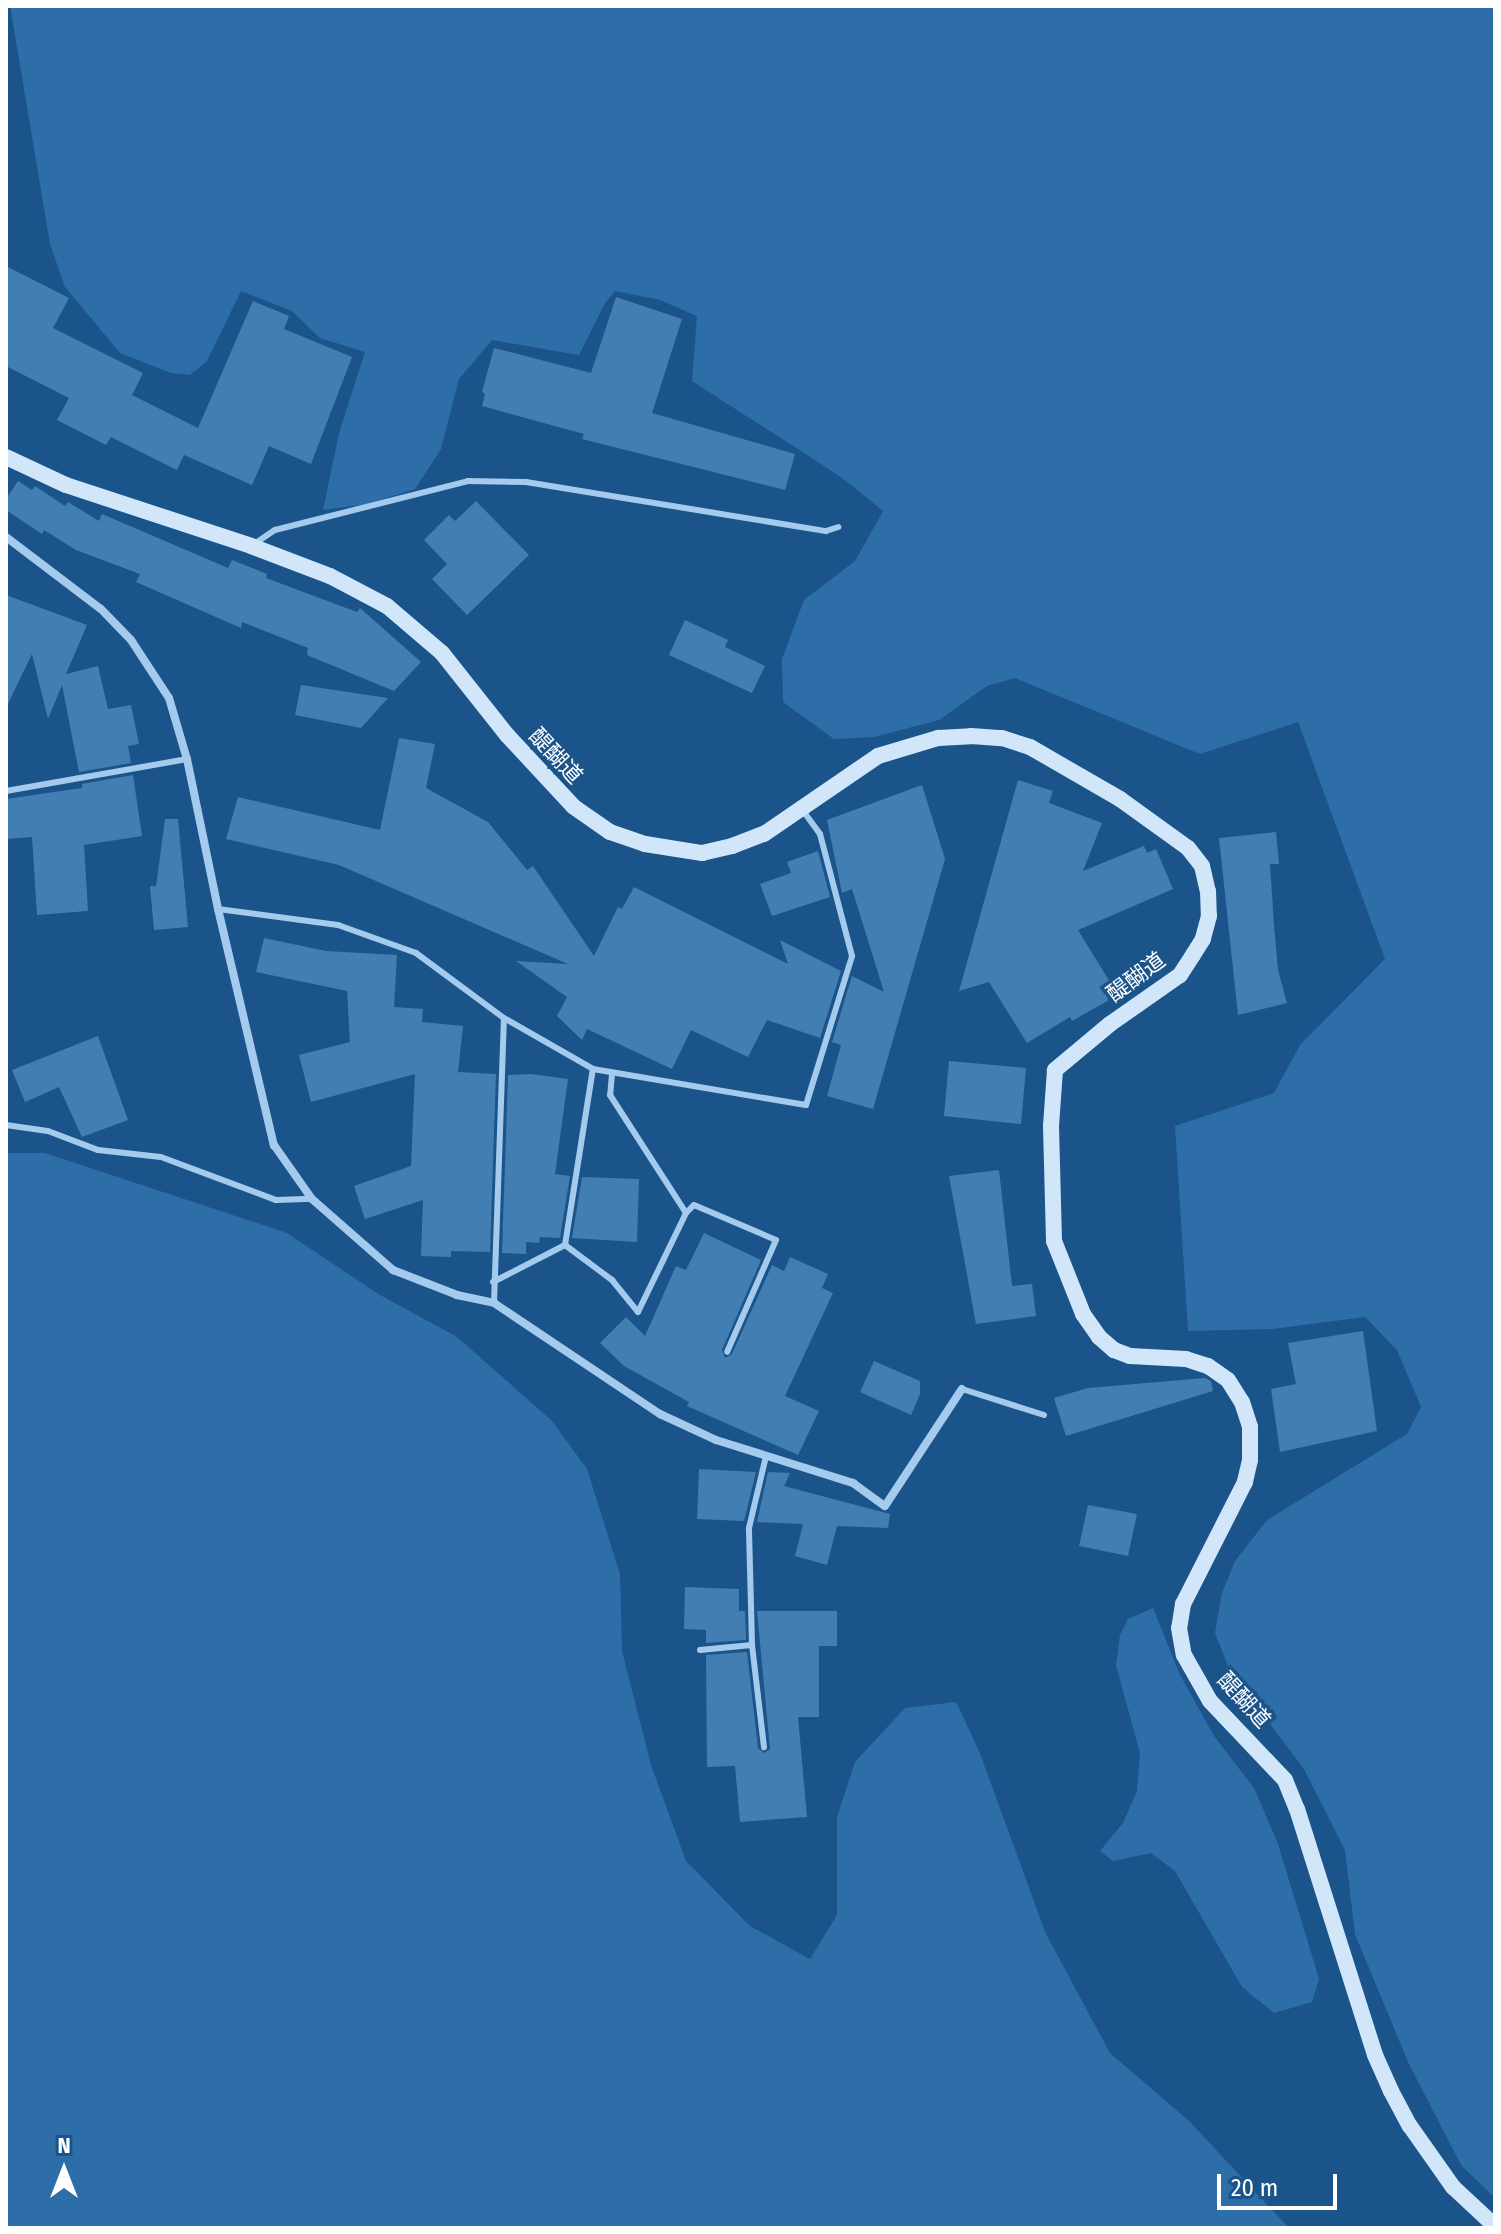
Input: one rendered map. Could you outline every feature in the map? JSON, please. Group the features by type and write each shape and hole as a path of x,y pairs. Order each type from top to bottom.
{"main road":[{"name":"醍醐道","path":"6,457 66,485 251,546 330,576 387,606 442,653 507,735 574,807 610,832 645,844 702,853 764,834 878,756 938,738 1002,738 1030,747 1120,799 1188,848 1202,866 1208,891 1209,916 1203,939 1180,975 1066,1058 1055,1070 1051,1126 1054,1241 1083,1314 1099,1337 1114,1350 1130,1356 1186,1359 1208,1366 1228,1380 1242,1402 1250,1427 1248,1471 1183,1604 1179,1628 1184,1655 1210,1701 1285,1780 1375,2055 1391,2091 1410,2126 1453,2187 1495,2226"}],"street":[{"path":"6,537 101,609 131,640 169,698 187,759 218,909 274,1145 312,1199 393,1270 457,1295 494,1303 660,1414 716,1440 853,1483 885,1506 962,1389"}],"lane":[{"path":"251,546 275,530 468,481 526,482 826,531 838,527"},
{"path":"6,791 187,759"},
{"path":"218,909 338,925 386,940 416,953 504,1018 593,1069 806,1105 852,956 820,834 802,809"},
{"path":"494,1303 504,1018"},
{"path":"565,1245 593,1069"},
{"path":"612,1074 610,1095 686,1213"},
{"path":"6,1125 48,1131 98,1150 161,1157 276,1200 312,1199"},
{"path":"565,1245 612,1280 638,1312 686,1213 694,1205 776,1240 727,1352"},
{"path":"493,1282 565,1245"},
{"path":"962,1389 1044,1415"},
{"path":"764,1747 752,1645 749,1528 766,1456"},
{"path":"700,1650 752,1645"}],"shaded area":[{"path":"10,6 1495,6 1495,2198 1461,2165 1408,2062 1355,1934 1345,1850 1304,1769 1230,1671 1215,1633 1222,1593 1235,1561 1267,1520 1407,1434 1421,1407 1397,1350 1365,1317 1272,1329 1188,1331 1175,1126 1274,1093 1300,1045 1385,959 1298,722 1200,754 1015,678 987,686 939,720 874,737 834,739 783,702 782,659 804,600 855,561 883,511 841,477 692,381 697,316 660,300 615,291 605,303 579,355 492,340 459,379 441,449 415,489 367,504 323,510 339,433 365,352 320,338 292,311 241,291 207,361 190,375 171,373 120,353 65,287 50,244"},
{"path":"6,1153 45,1153 287,1233 380,1295 457,1337 552,1421 587,1469 620,1574 622,1651 651,1765 686,1861 750,1926 810,1959 837,1915 837,1817 855,1762 905,1708 956,1702 979,1751 1046,1934 1110,2053 1189,2121 1289,2228 6,2228"},
{"path":"1153,1608 1180,1675 1214,1736 1254,1788 1278,1844 1319,1979 1312,2002 1274,2013 1242,1987 1175,1871 1151,1853 1113,1861 1100,1851 1123,1823 1137,1791 1140,1753 1116,1665 1120,1635 1128,1619"}],"building":[{"path":"6,266 69,298 53,328 143,373 132,395 198,428 253,301 289,316 284,329 352,357 311,464 269,446 252,485 184,455 177,470 111,437 106,445 57,420 69,398 6,366"},
{"path":"616,297 682,319 652,413 795,454 785,490 582,439 584,434 482,406 485,394 482,392 494,348 591,373"},
{"path":"18,481 32,490 35,486 65,506 68,502 99,521 102,514 228,568 232,560 267,574 266,578 357,612 360,608 421,662 394,691 307,655 308,648 242,622 241,628 136,582 140,574 76,550 44,530 42,534 6,510 6,499"},
{"path":"476,501 529,555 467,615 432,579 447,564 424,540 449,515 455,521"},
{"path":"6,595 87,625 66,674 98,666 108,709 131,705 139,744 128,746 131,763 79,772 62,685 48,719 32,654 6,708"},
{"path":"685,620 728,640 725,647 765,666 752,693 669,655"},
{"path":"301,685 388,698 361,728 295,715"},
{"path":"399,738 435,744 426,788 488,822 527,870 533,866 594,956 618,907 622,909 634,887 788,964 780,940 841,971 820,1038 767,1020 748,1057 691,1030 672,1069 587,1029 582,1040 557,1016 567,997 516,961 568,964 339,865 226,839 238,797 380,830"},
{"path":"133,775 142,836 84,845 88,911 37,915 32,837 6,839 6,799 82,788 82,784"},
{"path":"1018,780 1053,791 1049,803 1102,823 1083,871 1144,846 1147,853 1156,849 1173,889 1078,930 1118,995 1072,1021 1070,1017 1027,1043 989,982 959,991"},
{"path":"922,785 945,859 873,1109 827,1096 841,1045 832,1042 852,976 884,992 852,889 842,893 827,820"},
{"path":"165,819 178,819 188,927 154,930 150,886 156,886"},
{"path":"1276,832 1279,864 1270,864 1278,970 1287,1003 1238,1015 1219,838"},
{"path":"818,851 830,897 772,916 760,884 791,873 787,862"},
{"path":"264,938 326,951 397,955 394,1007 423,1009 422,1022 463,1026 458,1072 496,1074 490,1252 451,1251 451,1257 421,1256 423,1200 365,1219 354,1186 411,1166 415,1074 311,1102 299,1055 350,1042 347,991 256,972"},
{"path":"98,1036 128,1120 82,1137 59,1087 25,1102 12,1070"},
{"path":"949,1061 1026,1068 1021,1124 944,1116"},
{"path":"531,1074 568,1079 555,1174 570,1176 560,1238 540,1237 539,1243 526,1242 526,1254 502,1253 508,1075"},
{"path":"999,1170 1012,1286 1032,1284 1036,1316 976,1324 949,1176"},
{"path":"582,1177 639,1179 637,1242 572,1238"},
{"path":"704,1233 761,1260 722,1350 725,1358 732,1354 772,1265 784,1271 790,1257 828,1274 822,1288 833,1293 785,1396 819,1411 798,1455 687,1406 689,1402 624,1366 600,1343 626,1317 645,1336 676,1266 686,1270"},
{"path":"1363,1331 1377,1431 1280,1452 1271,1389 1296,1384 1288,1343"},
{"path":"874,1361 920,1381 920,1394 911,1415 860,1392"},
{"path":"1205,1378 1211,1381 1213,1391 1066,1436 1054,1398 1088,1388"},
{"path":"699,1469 756,1472 744,1521 697,1519"},
{"path":"768,1472 790,1473 784,1486 890,1514 888,1528 837,1526 827,1565 795,1556 803,1524 757,1522"},
{"path":"1088,1505 1137,1514 1128,1556 1079,1546"},
{"path":"685,1587 739,1589 739,1611 745,1611 746,1640 706,1643 706,1630 684,1629"},
{"path":"757,1611 837,1611 837,1646 819,1646 819,1717 798,1717 807,1817 740,1822 735,1766 707,1767 706,1655 747,1652 758,1748 764,1753 770,1749"}]}
